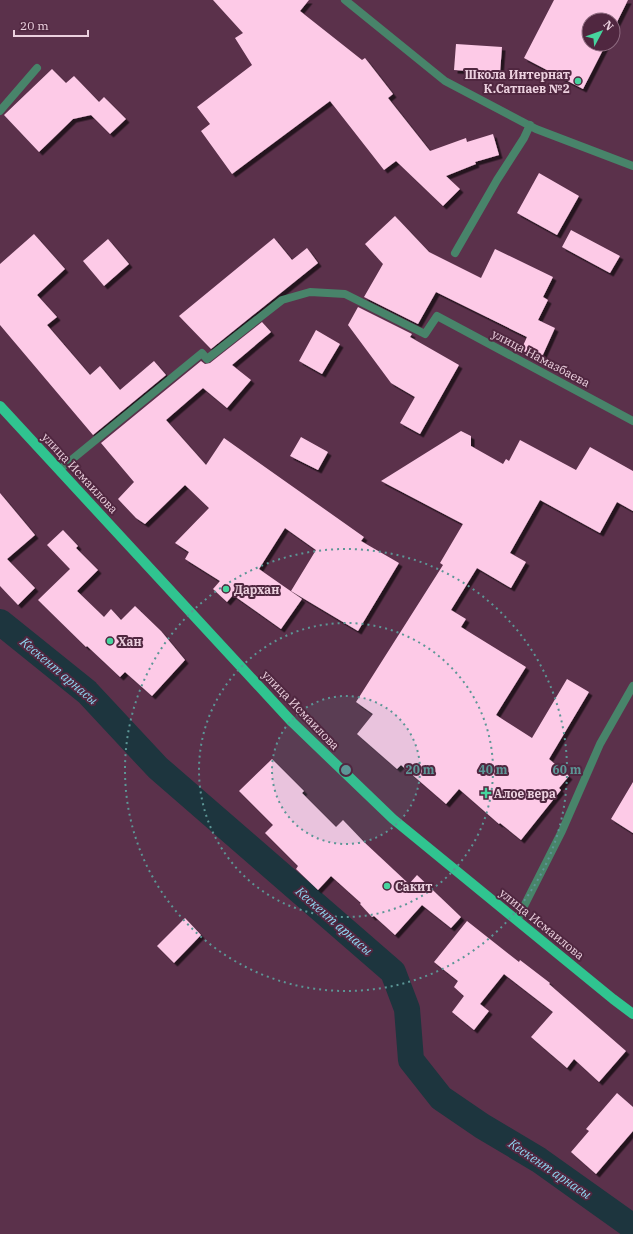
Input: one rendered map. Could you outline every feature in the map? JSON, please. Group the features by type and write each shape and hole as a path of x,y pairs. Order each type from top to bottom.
{"main road":[{"name":"улица Исмаилова","path":"0,406 292,722 393,819 633,1014"}],"street":[{"path":"345,0 445,81 530,126 633,166"},
{"path":"0,112 37,68"},
{"path":"455,253 530,126"},
{"name":"улица Намазбаева","path":"59,470 202,353 207,359 282,300 310,292 345,294 425,334 437,316 633,421"},
{"path":"517,920 562,832 600,744 633,686"}],"building":[{"path":"213,0 309,0 300,11 362,60 365,58 393,94 388,98 430,151 466,138 467,142 493,134 499,155 475,162 476,164 446,176 460,189 443,206 396,161 384,170 330,101 232,174 201,131 210,124 197,107 252,65 235,38 243,33"},
{"path":"554,0 628,0 621,14 621,12 581,12 581,52 602,52 583,89 524,58"},
{"path":"456,44 502,47 500,73 454,70"},
{"path":"52,69 66,83 74,76 99,102 104,97 126,119 110,134 91,115 73,119 39,152 4,115"},
{"path":"539,173 579,196 557,235 517,213"},
{"path":"395,216 429,252 481,278 495,249 553,277 543,297 548,300 538,320 555,328 541,359 521,350 527,337 436,292 418,324 364,297 383,264 365,244"},
{"path":"571,230 620,256 610,273 562,247"},
{"path":"34,234 65,269 37,295 57,317 47,325 90,375 100,366 120,390 154,361 166,375 93,435 0,325 0,264"},
{"path":"274,238 292,260 307,248 318,263 211,349 179,316"},
{"path":"108,239 129,264 104,286 83,261"},
{"path":"358,307 412,334 410,337 459,365 420,434 400,423 415,397 391,383 348,325"},
{"path":"262,322 271,332 232,365 251,380 227,408 203,388 166,420 206,465 224,438 364,537 361,541 399,563 358,631 291,591 316,550 285,528 259,569 302,599 281,629 233,595 227,602 213,589 220,581 185,559 189,552 175,543 209,508 185,485 145,524 136,518 118,499 134,482 101,443 201,361 205,364 210,363"},
{"path":"316,330 340,344 322,374 299,361"},
{"path":"461,431 471,436 471,446 503,464 506,459 509,461 520,440 576,470 590,447 633,471 633,511 617,502 600,533 540,500 510,553 526,562 511,588 477,568 451,610 466,619 461,627 526,667 496,715 532,738 567,679 589,692 549,759 569,776 559,788 561,790 521,840 500,823 499,824 459,789 446,804 401,765 397,769 357,734 373,714 356,702 443,565 440,563 463,524 381,481"},
{"path":"301,437 328,452 318,470 290,456"},
{"path":"0,493 35,535 7,559 35,588 18,605 0,586"},
{"path":"63,530 78,546 76,548 98,570 77,591 104,617 111,609 121,620 135,606 161,631 185,660 152,696 125,672 120,677 87,646 86,647 38,600 70,569 47,545"},
{"path":"272,759 304,791 302,793 336,827 343,820 409,884 417,875 461,917 451,928 422,905 395,935 374,916 372,917 360,904 361,903 331,876 318,890 296,869 298,866 265,833 273,825 239,791"},
{"path":"633,782 633,833 611,819"},
{"path":"185,918 201,935 174,963 157,946"},
{"path":"467,921 519,962 520,960 550,983 549,984 626,1051 599,1082 574,1059 567,1068 531,1037 553,1012 504,974 480,1004 489,1011 474,1030 452,1012 464,996 454,987 458,981 434,962"},
{"path":"617,1093 633,1107 633,1131 596,1174 571,1152 589,1131 586,1129"}],"waterway":[{"name":"Кескент арнасы","path":"0,622 87,692 158,768 393,972 407,1009 411,1060 441,1098 482,1126 539,1160 633,1227"}],"place":[{"name":"Школа Интернат К.Сатпаев №2","path":"578,81"},
{"name":"Дархан","path":"226,589"},
{"name":"Хан","path":"110,641"},
{"name":"Алое вера","path":"486,793"},
{"name":"Сакит","path":"387,886"}]}
